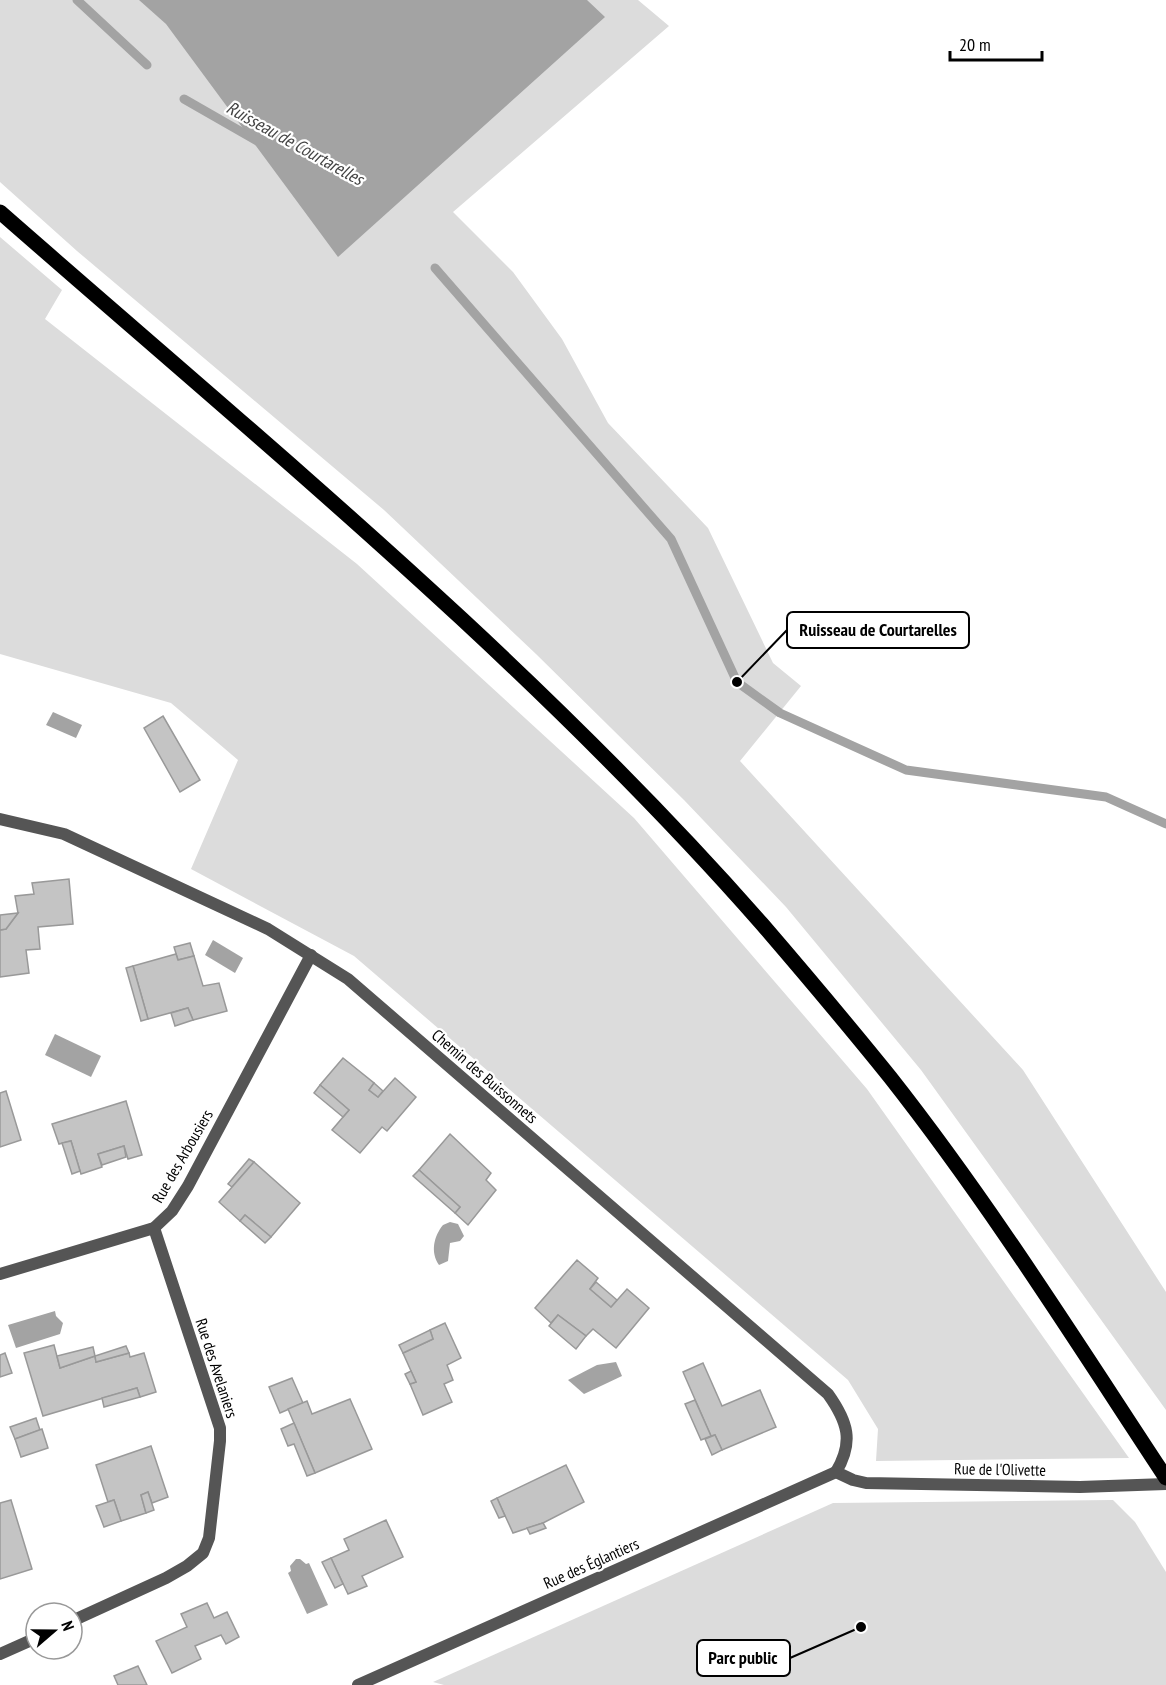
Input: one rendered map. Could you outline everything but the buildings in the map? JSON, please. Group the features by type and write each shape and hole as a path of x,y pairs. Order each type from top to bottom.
{"main road":[{"path":"0,212 372,536 530,682 663,816 762,925 891,1079 977,1196 1166,1478"}],"street":[{"name":"Chemin des Buissonnets","path":"0,819 64,834 268,929 348,979 828,1394 839,1410 848,1444 845,1457 836,1472"},
{"name":"Rue des Arbousiers","path":"0,1274 154,1228 172,1211 188,1186 311,955"},
{"name":"Rue des Avelaniers","path":"84,1616 187,1566 203,1553 209,1538 220,1428 154,1228"},
{"name":"Rue de l'Olivette","path":"836,1472 866,1483 1080,1487 1166,1484"},
{"name":"Rue des Églantiers","path":"358,1685 836,1472"},
{"path":"0,1654 24,1643"}],"shaded area":[{"path":"0,0 638,0 669,26 453,212 513,272 562,339 608,423 708,528 773,663 801,686 740,761 1023,1070 1166,1292 1166,1410 921,1070 786,907 684,800 536,654 384,510 77,251 0,182"},
{"path":"0,237 62,290 45,319 357,564 634,818 867,1089 1129,1458 876,1461 878,1429 848,1380 354,956 191,869 238,760 171,703 0,654"},
{"path":"1113,1500 1135,1522 1166,1572 1166,1685 444,1685 433,1682 833,1503"}],"water":[{"path":"139,0 587,0 605,17 338,257 166,24"},
{"path":"53,712 82,725 76,738 46,725"},
{"path":"213,940 243,958 235,973 205,955"},
{"path":"55,1034 101,1056 91,1077 45,1055"},
{"path":"450,1222 458,1224 464,1236 460,1241 450,1243 448,1261 439,1265 434,1250 435,1239 443,1225"},
{"path":"55,1311 56,1316 63,1323 60,1334 16,1348 8,1325"},
{"path":"616,1362 622,1376 584,1394 568,1380 597,1365"},
{"path":"296,1559 306,1564 309,1563 328,1605 307,1614 288,1573"}],"waterway":[{"name":"Ruisseau de Courtarelles","path":"77,0 147,65"},
{"name":"Ruisseau de Courtarelles","path":"184,99 259,142"},
{"name":"Ruisseau de Courtarelles","path":"435,268 671,539 737,682 780,713 906,770 1106,797 1166,824"}],"place":[{"name":"Ruisseau de Courtarelles","path":"737,682"},
{"name":"Parc public","path":"861,1627"}]}
